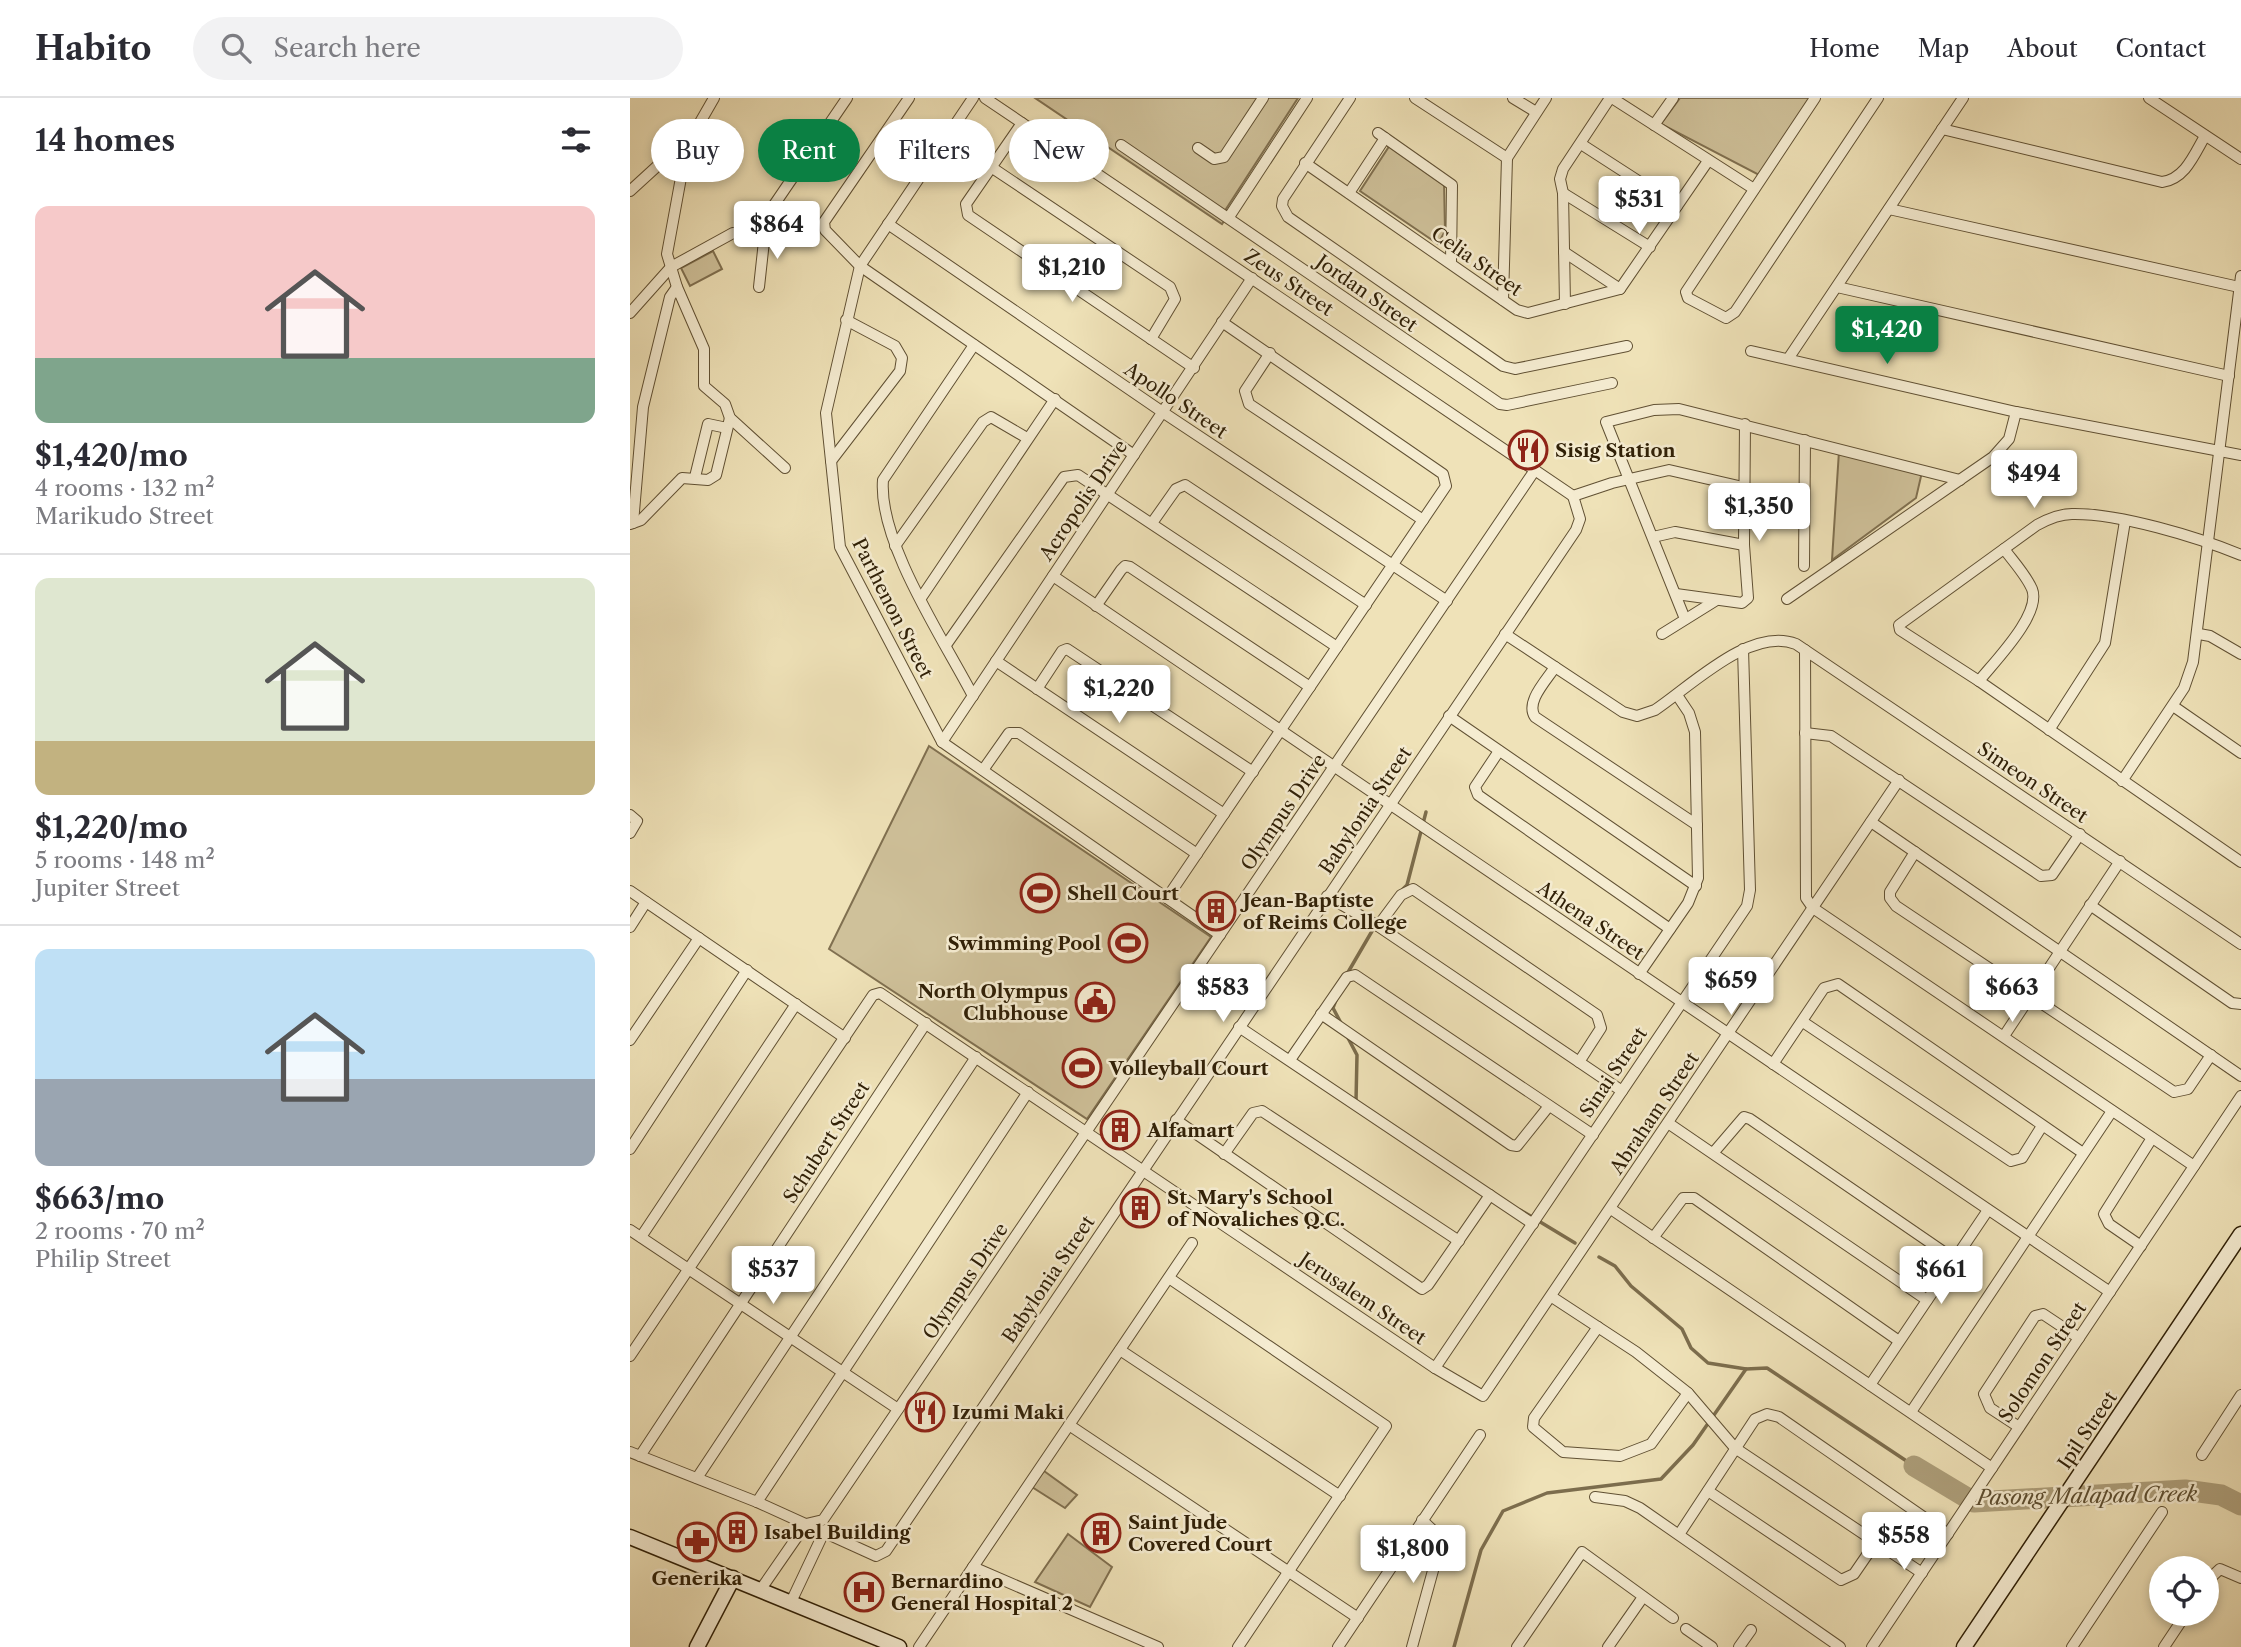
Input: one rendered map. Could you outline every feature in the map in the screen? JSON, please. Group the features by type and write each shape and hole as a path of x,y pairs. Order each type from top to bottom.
{"street":[{"path":"702,119 714,98"},
{"path":"759,287 765,232 774,205 847,98"},
{"path":"909,98 824,222 825,230 860,266 1134,455"},
{"name":"Parthenon Street","path":"973,98 860,266 826,413 840,547 942,743 1220,936"},
{"name":"Zeus Street","path":"985,98 1016,119"},
{"path":"1198,148 1214,159 1224,157 1263,98"},
{"path":"1229,217 1307,98"},
{"path":"1350,98 1305,163 1282,206 1288,217 1503,366 1515,369 1627,346"},
{"path":"1415,98 1507,158"},
{"path":"1513,98 1536,113"},
{"path":"1503,300 1507,158 1546,98"},
{"path":"1565,304 1563,193 1560,178 1563,169 1611,98 1754,189"},
{"path":"1654,125 1673,98"},
{"path":"1815,98 1686,292 1688,298 1726,317 1735,312 1878,98"},
{"path":"1788,359 1963,98"},
{"path":"2149,98 2241,159"},
{"path":"1942,129 2162,182 2174,181 2182,173 2205,136"},
{"path":"1349,193 1382,136 1451,185 1451,263"},
{"path":"995,161 1009,141"},
{"path":"1581,144 1677,206"},
{"name":"Jordan Street","path":"1121,145 1500,404 1507,405 1612,383"},
{"path":"1564,252 1620,289 1708,161"},
{"name":"Celia Street","path":"1305,163 1524,313 1620,289"},
{"path":"995,170 1170,287 1175,299 1151,339"},
{"path":"630,191 651,172"},
{"path":"677,287 670,297 643,407 632,524 641,520 676,482 687,477 708,480 716,475 729,423 725,404 704,386 704,349 677,287 667,254 680,182"},
{"path":"981,182 966,204 968,215 1194,368"},
{"name":"Zeus Street","path":"1109,182 1573,496"},
{"path":"1563,193 1650,247"},
{"path":"1889,209 2239,288"},
{"name":"Apollo Street","path":"888,224 1164,413 1447,601"},
{"path":"630,313 671,267 738,231 765,232"},
{"path":"2122,781 2173,706 2189,675 2199,634 2218,453 2238,333 2241,276"},
{"name":"Acropolis Drive","path":"942,743 1252,278"},
{"path":"1837,286 2229,376"},
{"path":"831,461 900,370 902,358 895,346 846,320"},
{"path":"1167,898 1446,486 1443,474 1222,322"},
{"path":"973,696 895,546 884,514 883,480 974,345"},
{"path":"1751,351 2016,412 2218,453 2241,455"},
{"path":"1270,353 1245,391 1249,404 1423,520"},
{"path":"921,598 1055,399"},
{"path":"1685,619 1606,422 1668,409 1745,424 1960,480"},
{"path":"1787,599 1960,480 2003,447 2012,431 2016,412"},
{"path":"895,546 983,422 991,417 1027,438"},
{"path":"695,477 708,424 729,423 785,468"},
{"path":"1676,594 1742,603 1748,597 1744,545 1745,424"},
{"path":"1804,566 1805,440"},
{"name":"Olympus Drive","path":"822,1520 1535,470"},
{"path":"1573,496 1669,470 1743,486"},
{"path":"946,645 1064,477 1079,475 1337,647"},
{"path":"1152,523 1175,489 1185,485 1366,605"},
{"name":"Babylonia Street","path":"826,1534 880,1556 1579,525 1579,513 1573,496"},
{"path":"2241,555 2207,542 2125,521 2084,514 2059,515 2037,525 1899,625 1900,630 1979,681 2241,862"},
{"path":"2049,730 2105,643 2125,521"},
{"path":"1653,537 1675,532 1744,545"},
{"path":"1979,681 2017,633 2032,607 2031,587 2004,549"},
{"path":"1096,606 1121,570 1125,566 1130,567 1310,687"},
{"name":"Athena Street","path":"1053,576 2110,1292"},
{"path":"1662,634 1715,601"},
{"name":"Simeon Street","path":"1505,634 1629,715 1646,714 1743,649 1774,638 1786,640 1805,650 2241,944"},
{"path":"2199,634 2210,636 2241,654"},
{"path":"1037,689 1062,651 1067,649 1253,772"},
{"name":"Sinai Street","path":"1435,1368 1747,906 1749,898 1743,649"},
{"path":"1805,650 1806,898 1813,908 2194,1166"},
{"path":"996,661 1224,814"},
{"path":"1555,667 1533,700 1531,710 1535,717 1697,825"},
{"path":"1639,974 1696,886 1695,732 1693,722 1677,695"},
{"path":"2173,706 2241,753"},
{"path":"1449,716 1696,886"},
{"path":"983,770 1009,733 1019,733 1197,854"},
{"path":"1805,733 1831,736 1899,779 2040,876 2052,875 2080,834"},
{"path":"1499,751 1475,787 1478,795 1670,929"},
{"name":"Abraham Street","path":"1483,1396 1899,779"},
{"path":"630,833 633,818"},
{"path":"1871,822 2241,1076"},
{"path":"1915,852 1892,887 1892,902 2174,1092 2188,1089 2211,1055"},
{"path":"2004,1036 2120,861"},
{"path":"1378,926 1401,895 1413,889 1597,1015 1601,1028 1579,1062"},
{"path":"630,891 845,1038 630,1356"},
{"path":"1327,897 1378,926 1622,1091"},
{"path":"630,927 646,902"},
{"path":"2090,905 2232,1003 2241,1004"},
{"path":"630,1040 699,938"},
{"path":"630,1149 747,970"},
{"path":"1290,1060 1347,977 1355,975 1592,1135"},
{"path":"1773,1064 1824,988 1838,984 2083,1153"},
{"name":"Jerusalem Street","path":"845,1038 877,993 926,1023 1435,1368 1483,1396"},
{"path":"796,1004 634,1235 898,1409"},
{"path":"1321,1014 1511,1144 1517,1146 1522,1142 1549,1107"},
{"path":"1803,1022 2011,1161 2022,1158 2042,1126"},
{"name":"Schubert Street","path":"635,1454 741,1304 926,1023"},
{"path":"1239,1027 1533,1224"},
{"path":"697,1478 976,1057"},
{"path":"757,1502 1028,1092"},
{"name":"Solomon Street","path":"1872,1647 2241,1096"},
{"path":"1224,1154 1253,1114 1262,1111 1459,1241"},
{"path":"1911,1412 2112,1111"},
{"path":"1713,1152 1738,1120 1744,1117 1750,1119 1954,1259"},
{"path":"1176,1120 1422,1289 1428,1285 1490,1195"},
{"path":"1668,1124 1713,1152 1927,1300"},
{"path":"2141,1246 2109,1224 2104,1214 2152,1138"},
{"path":"1653,1238 1683,1198 1693,1198 1899,1341"},
{"path":"1611,1209 1992,1468"},
{"path":"1870,1385 1988,1210"},
{"name":"Ipil Street","path":"1964,1647 2241,1234"},
{"path":"919,1647 1192,1243"},
{"path":"1169,1278 1386,1426 1238,1647"},
{"path":"1552,1297 1598,1326 1688,1393 1735,1448 1922,1573"},
{"path":"2019,1427 1990,1408 1984,1394 2035,1316 2043,1314 2079,1338"},
{"path":"1598,1326 1534,1418 1533,1427 1539,1435 1563,1452 1620,1456 1651,1444 1688,1393"},
{"path":"1120,1350 1340,1496"},
{"path":"2202,1455 2241,1395"},
{"path":"1680,1533 1755,1419 1767,1414 1779,1417 1948,1534"},
{"path":"1069,1425 1357,1618"},
{"path":"1338,1647 1480,1434"},
{"path":"635,1454 757,1502 826,1534"},
{"path":"1708,1492 1841,1580 1854,1574 1876,1542"},
{"path":"1595,1497 1635,1505 1680,1533 1683,1539 1840,1647"},
{"path":"2072,1647 2162,1512"},
{"path":"761,1590 806,1524 822,1520 826,1534 791,1602"},
{"path":"1412,1647 1440,1545 1440,1536 1422,1520"},
{"path":"630,1536 899,1647"},
{"path":"1517,1647 1581,1552 1673,1618"},
{"path":"973,1567 1158,1647"},
{"path":"2219,1570 2241,1578"},
{"path":"697,1647 733,1578"},
{"path":"1608,1647 1643,1597"},
{"path":"2165,1647 2178,1626"},
{"path":"1686,1629 1712,1647"},
{"path":"1739,1647 1751,1630"}],"shaded area":[{"path":"1035,98 1298,98 1226,209 1229,214 1222,224 1109,148 1109,119 1066,119"},
{"path":"1680,98 1816,98 1761,176 1661,124"},
{"path":"1390,145 1444,181 1445,231 1438,244 1360,191"},
{"path":"713,251 722,269 690,286 681,268"},
{"path":"1839,451 1922,472 1916,498 1832,560"},
{"path":"929,746 1211,937 1087,1119 829,949"},
{"path":"1044,1471 1077,1495 1065,1508 1032,1487"},
{"path":"1068,1534 1112,1567 1090,1607 1035,1582"}],"waterway":[{"path":"1403,889 1407,885 1426,812"},
{"path":"1347,974 1375,926"},
{"path":"1336,1000 1333,1008 1342,1025"},
{"path":"1348,1038 1357,1055 1356,1101"},
{"path":"1520,1210 1534,1218"},
{"path":"1537,1220 1575,1243"},
{"name":"Pasong Malapad Creek","path":"1599,1257 1615,1266 1631,1286 1682,1329 1691,1348 1708,1363 1746,1369 1767,1368 1914,1466"},
{"name":"Pasong Malapad Creek","path":"1454,1647 1481,1550 1503,1511 1547,1493 1661,1479 1693,1445 1746,1369"},
{"name":"Pasong Malapad Creek","path":"1914,1466 1974,1502 2185,1490 2221,1495 2241,1505"}],"place":[{"name":"Sisig Station","path":"1528,450"},
{"name":"Shell Court","path":"1040,893"},
{"name":"Jean-Baptiste of Reims College","path":"1216,911"},
{"name":"Swimming Pool","path":"1128,943"},
{"name":"North Olympus Clubhouse","path":"1095,1002"},
{"name":"Volleyball Court","path":"1082,1068"},
{"name":"Alfamart","path":"1120,1130"},
{"name":"St. Mary's School of Novaliches Q.C.","path":"1140,1208"},
{"name":"Izumi Maki","path":"925,1412"},
{"name":"Isabel Building","path":"737,1532"},
{"name":"Saint Jude Covered Court","path":"1101,1533"},
{"name":"Generika","path":"697,1542"},
{"name":"Bernardino General Hospital 2","path":"864,1592"}]}
